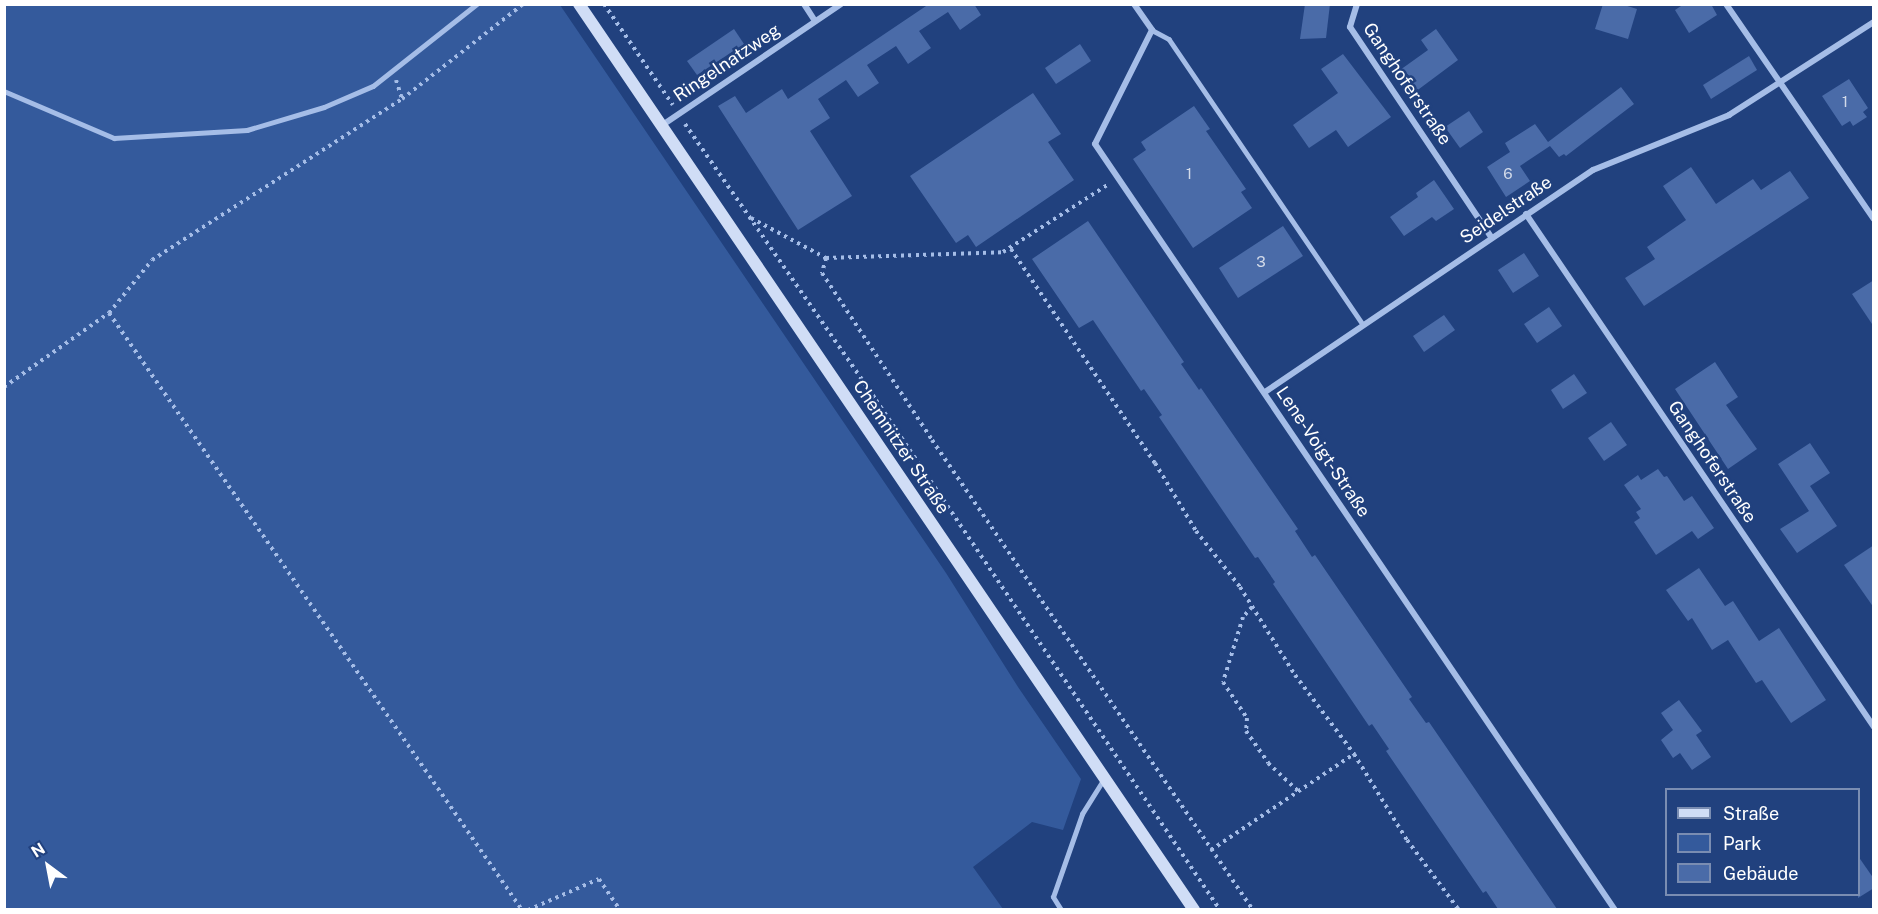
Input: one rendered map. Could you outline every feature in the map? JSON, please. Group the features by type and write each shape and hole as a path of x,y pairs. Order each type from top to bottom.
{"main road":[{"name":"Chemnitzer Straße","path":"579,4 1194,909"}],"street":[{"path":"804,4 815,21"},
{"name":"Ringelnatzweg","path":"661,126 841,4"},
{"path":"1134,4 1152,30"},
{"name":"Ganghoferstraße","path":"1356,4 1350,27 1491,237"},
{"path":"1726,4 1874,219"},
{"name":"Seidelstraße","path":"1265,392 1593,170 1729,115 1874,22"},
{"name":"Lene-Voigt-Straße","path":"1152,30 1095,144 1615,909"},
{"name":"Ganghoferstraße","path":"1526,214 1874,727"}],"lane":[{"path":"4,91 114,138 247,130 324,107 373,86 477,4"},
{"path":"1152,30 1169,39 1363,324"},
{"path":"1061,909 1053,897 1082,814 1104,778"}],"path":[{"path":"4,387 109,313 152,260 402,99 523,4"},
{"path":"604,4 672,105"},
{"path":"393,71 402,99"},
{"path":"684,122 876,400 1220,909"},
{"path":"749,217 826,258 991,253 1011,249 1117,178"},
{"path":"1011,249 1155,463 1197,531 1252,607 1295,675 1354,754 1407,840 1459,909"},
{"path":"826,258 822,273 932,440 1253,909"},
{"path":"109,313 522,909"},
{"path":"1252,607 1243,617 1223,682 1247,718 1246,731 1268,763 1298,791"},
{"path":"1211,850 1354,754"},
{"path":"528,909 599,879 620,909"}],"green space":[{"path":"5,5 560,5 946,573 1018,687 1081,779 1063,830 1032,822 973,867 1003,909 5,910"}],"building":[{"path":"929,4 974,4 981,15 960,30 948,12 919,31 931,48 908,64 896,46 867,65 879,83 858,97 846,80 818,99 830,118 810,131 852,196 798,230 718,106 735,96 746,113 782,89 788,99"},
{"path":"1305,4 1330,4 1326,38 1300,39"},
{"path":"1603,4 1621,4 1637,9 1628,39 1595,29"},
{"path":"1684,4 1711,4 1717,15 1689,33 1675,10"},
{"path":"734,29 744,44 697,75 687,61"},
{"path":"1436,29 1458,60 1415,92 1400,70 1428,50 1421,40"},
{"path":"1080,44 1091,61 1056,84 1045,68"},
{"path":"1343,54 1391,117 1348,147 1336,130 1309,148 1293,125 1338,93 1321,69"},
{"path":"1749,56 1757,70 1711,99 1703,85"},
{"path":"1849,79 1868,108 1863,112 1867,117 1853,126 1850,121 1842,126 1822,96"},
{"path":"1621,87 1634,104 1566,156 1564,154 1559,157 1550,146 1520,166 1530,181 1506,197 1487,167 1510,152 1505,143 1535,124 1548,142"},
{"path":"1033,93 1061,134 1048,142 1074,180 976,247 968,235 956,243 910,176"},
{"path":"1194,106 1210,129 1206,131 1246,189 1241,192 1252,208 1193,248 1133,159 1146,150 1141,142"},
{"path":"1469,111 1483,132 1460,148 1445,127"},
{"path":"1691,167 1716,204 1753,179 1761,190 1790,171 1809,198 1644,306 1625,278 1655,259 1647,247 1686,220 1663,186"},
{"path":"1434,180 1454,209 1436,221 1432,217 1404,236 1390,217 1418,197 1416,193"},
{"path":"1088,221 1184,362 1181,364 1199,390 1201,388 1298,529 1295,531 1312,557 1315,555 1412,697 1409,699 1426,723 1429,722 1557,909 1498,909 1486,891 1483,893 1386,751 1389,749 1372,724 1369,726 1273,584 1275,582 1258,557 1255,558 1159,417 1162,415 1144,389 1141,391 1093,320 1079,328 1032,259"},
{"path":"1283,226 1303,256 1238,298 1219,268"},
{"path":"1524,253 1539,276 1513,293 1498,270"},
{"path":"1874,280 1874,327 1852,294"},
{"path":"1549,307 1562,326 1537,343 1524,324"},
{"path":"1444,315 1455,330 1424,352 1413,336"},
{"path":"1715,362 1738,397 1726,405 1757,449 1728,469 1675,389"},
{"path":"1574,374 1587,393 1563,409 1551,390"},
{"path":"1611,422 1627,445 1604,461 1588,438"},
{"path":"1810,443 1830,473 1810,486 1837,526 1797,553 1780,529 1809,511 1778,464"},
{"path":"1658,469 1664,477 1667,476 1684,501 1692,496 1714,528 1698,539 1692,531 1656,555 1634,522 1640,518 1636,512 1641,509 1624,485 1638,475 1641,480"},
{"path":"1874,545 1874,608 1844,565"},
{"path":"1699,568 1725,606 1733,601 1759,641 1779,628 1826,700 1791,723 1762,680 1756,683 1728,640 1712,650 1692,618 1688,621 1666,590"},
{"path":"1679,700 1702,731 1696,735 1711,757 1692,770 1680,753 1673,758 1661,740 1673,730 1661,713"},
{"path":"1860,859 1874,879 1874,888 1858,898 1860,896"}]}
